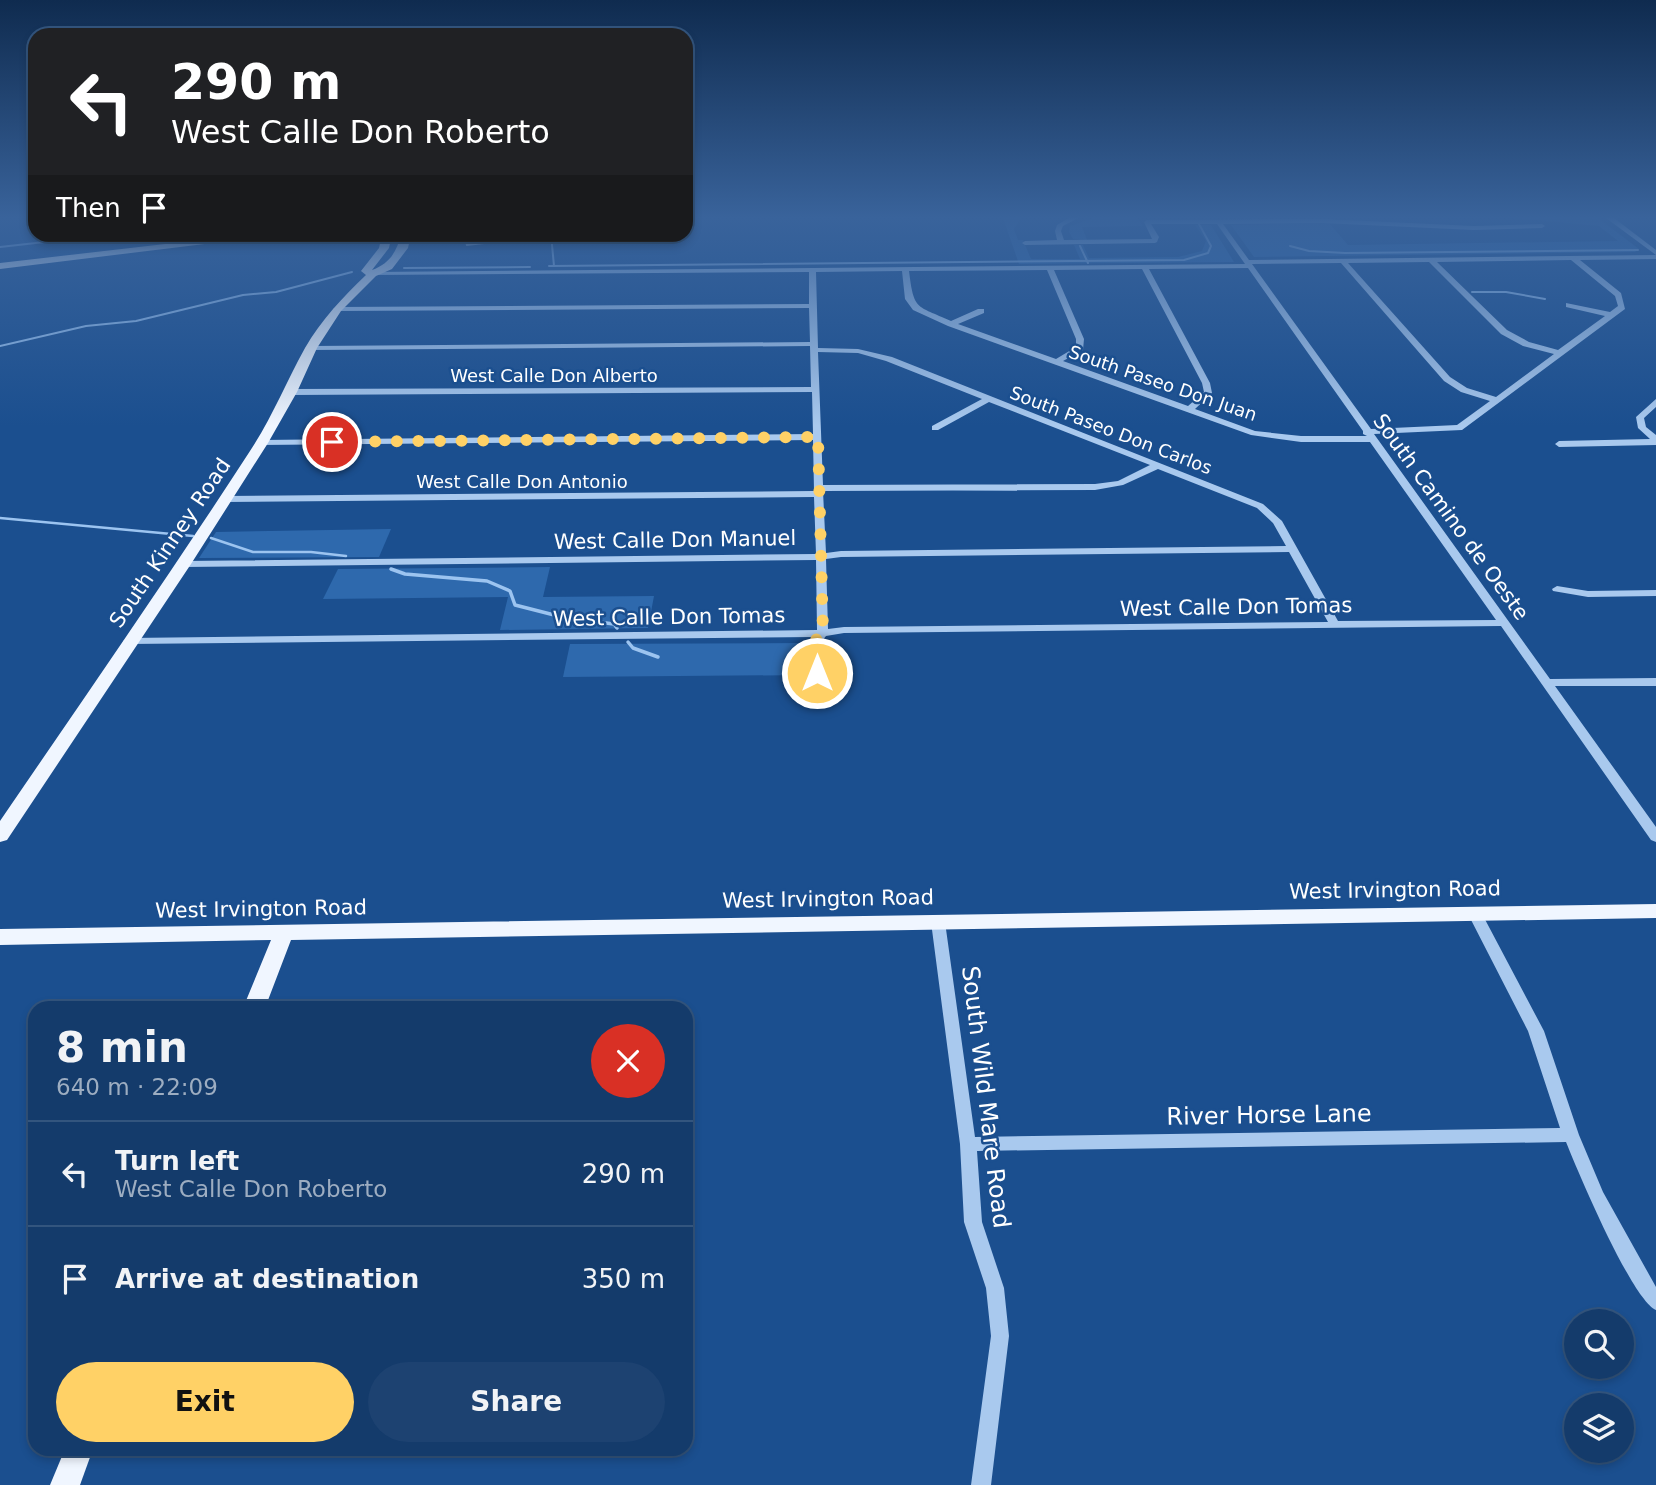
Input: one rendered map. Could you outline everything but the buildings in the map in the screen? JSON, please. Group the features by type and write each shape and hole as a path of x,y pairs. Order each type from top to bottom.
{"main road":[{"name":"South Kinney Road","path":"0,835 129,641 184,564 262,443 291,392 311,348 337,309 359,287"},
{"name":"West Irvington Road","path":"0,937 1656,911"},
{"path":"257,1001 284,933"},
{"path":"65,1485 76,1456"}],"street":[{"path":"813,287 823,632 816,640 817,673"},
{"name":"South Paseo Don Juan","path":"907,287 909,299 916,308 951,324 1254,433 1278,437 1368,435 1459,428 1611,315"},
{"path":"1056,362 1080,348 1080,340 1058,287"},
{"path":"1155,287 1206,383 1208,393 1189,410"},
{"name":"South Camino de Oeste","path":"1263,287 1656,837"},
{"path":"1366,287 1447,379 1464,390 1497,400"},
{"path":"1459,287 1504,332 1526,344 1559,354"},
{"path":"1569,304 1611,315 1622,307 1618,295 1609,287"},
{"path":"337,309 814,306"},
{"path":"951,324 981,311"},
{"name":"South Paseo Don Carlos","path":"311,348 815,347 874,354 1260,506 1277,521 1335,625"},
{"name":"West Calle Don Alberto","path":"291,392 816,389"},
{"path":"935,428 988,398"},
{"path":"1656,402 1640,416 1643,428 1656,441"},
{"path":"262,443 818,437"},
{"path":"1559,444 1656,441"},
{"name":"West Calle Don Antonio","path":"225,499 1095,487 1120,483 1158,465"},
{"name":"West Calle Don Manuel","path":"184,564 1292,549"},
{"path":"1557,589 1588,594 1656,593"},
{"name":"West Calle Don Tomas","path":"129,641 791,635 823,632 1504,623"},
{"path":"1546,683 1656,682"},
{"path":"1475,914 1536,1031 1570,1135 1596,1196 1645,1287 1656,1301"},
{"name":"South Wild Mare Road","path":"938,922 968,1144 973,1222 995,1288 1000,1336 981,1485"},
{"name":"River Horse Lane","path":"968,1144 1570,1135"}],"shaded area":[{"path":"391,529 379,557 199,558 216,532"},
{"path":"550,567 543,597 654,596 648,628 500,630 508,597 323,599 338,569"},
{"path":"809,643 809,675 563,677 570,644"}],"waterway":[{"path":"0,346 86,326 136,321 243,295 294,287"},
{"path":"1472,292 1506,292 1545,299"},
{"path":"0,518 193,536"},
{"path":"211,538 253,552 311,552 346,556"},
{"path":"391,569 405,574 487,581 510,591 515,605 566,618 614,624 617,628"},
{"path":"628,642 633,648 658,657"}],"route":[{"path":"332,442 818,437 823,632 816,640 817,673"}]}
